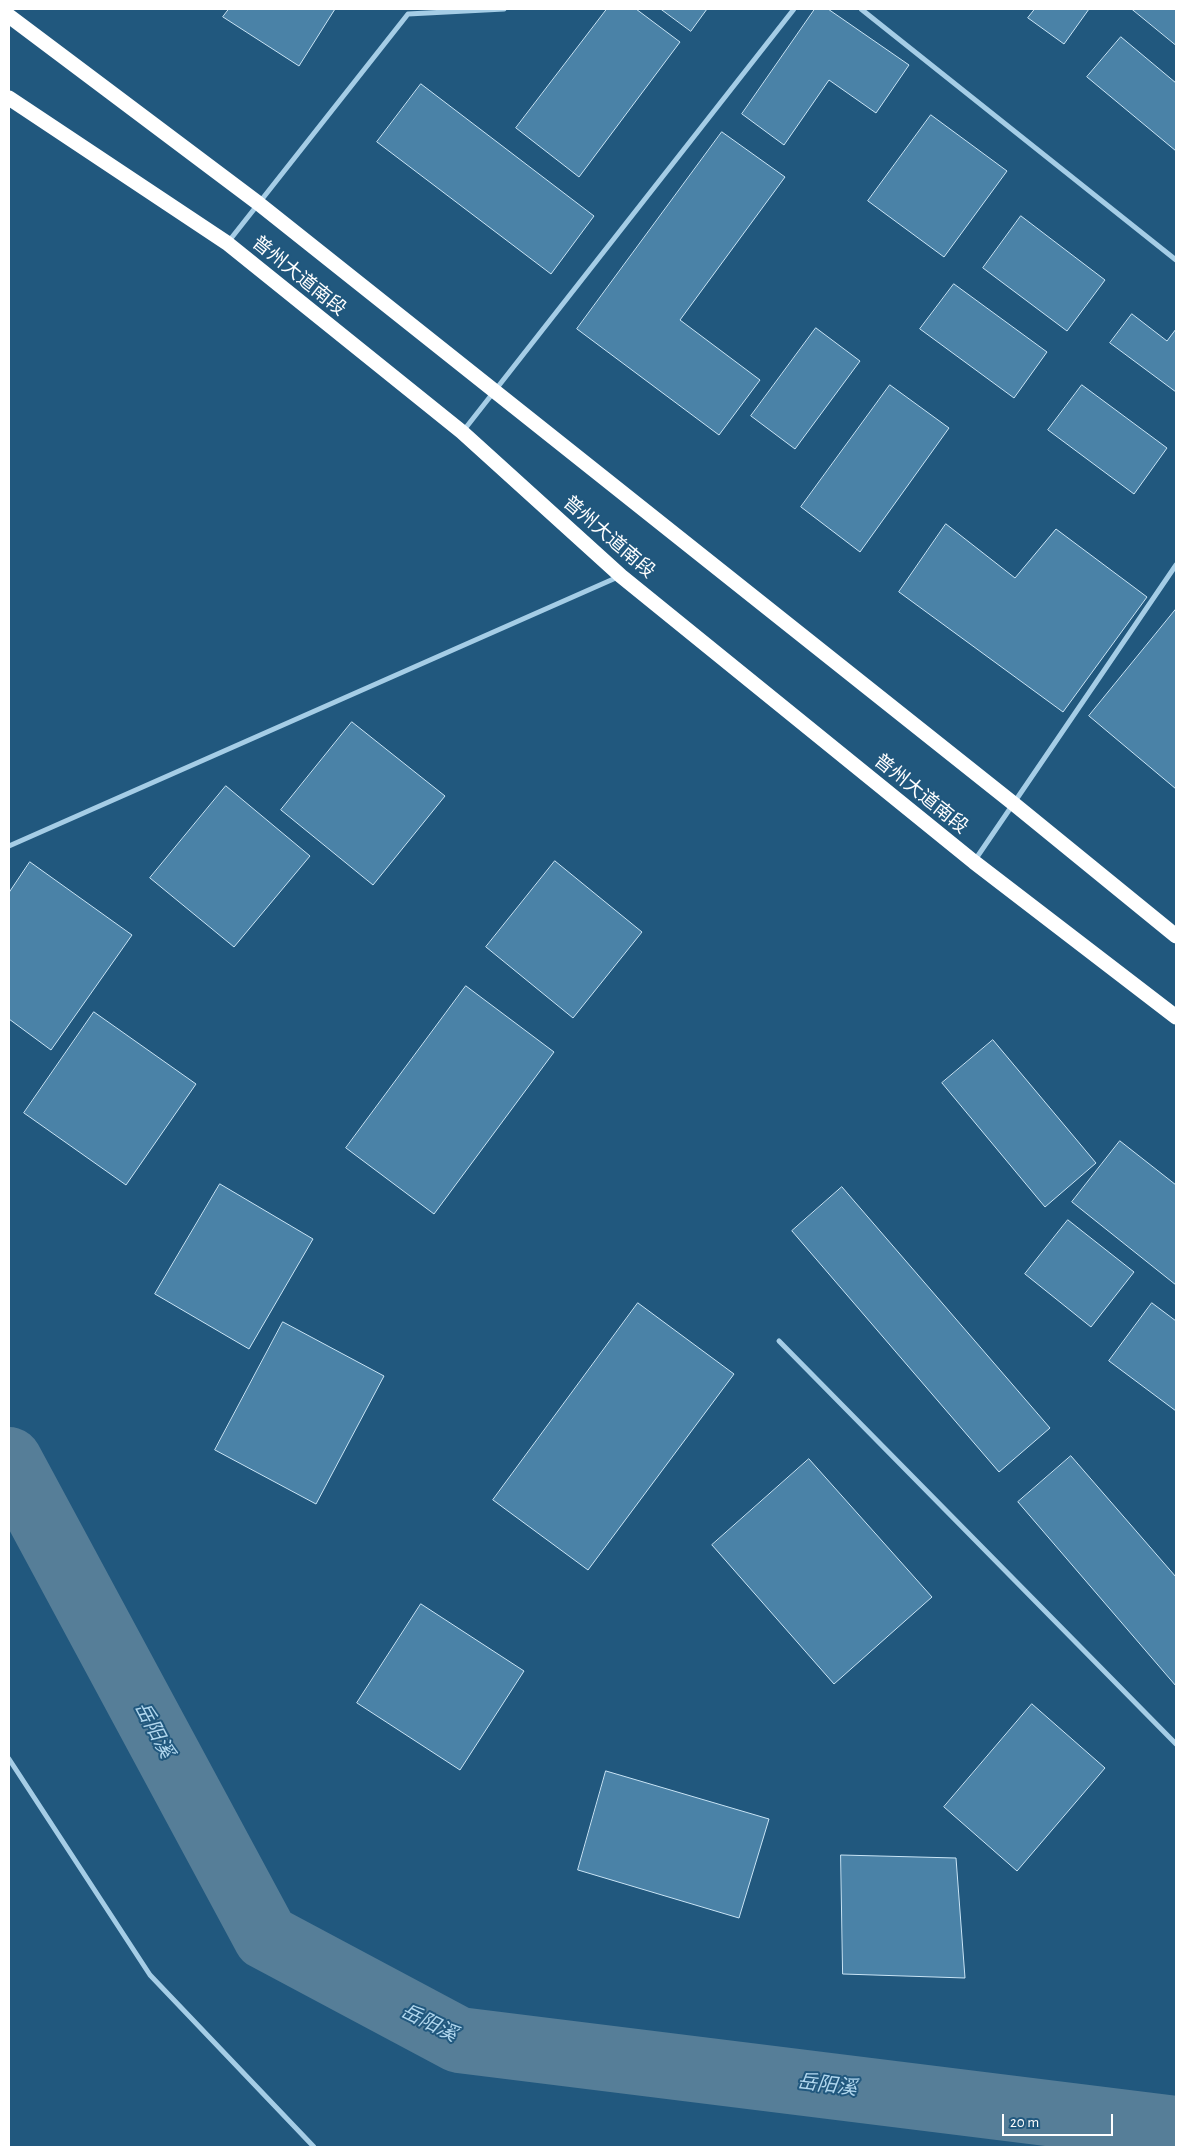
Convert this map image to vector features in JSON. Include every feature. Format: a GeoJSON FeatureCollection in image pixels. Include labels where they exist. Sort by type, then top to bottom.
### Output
{"type":"FeatureCollection","features":[{"type":"Feature","properties":{"kind":"highway","name":"普州大道南段"},"geometry":{"type":"LineString","coordinates":[[9,16],[258,203],[1014,804],[1176,936]]}},
{"type":"Feature","properties":{"kind":"highway","name":"普州大道南段"},"geometry":{"type":"LineString","coordinates":[[9,98],[227,243],[462,432],[621,576],[974,862],[1176,1017]]}},
{"type":"Feature","properties":{"kind":"street"},"geometry":{"type":"LineString","coordinates":[[227,243],[408,14],[504,9]]}},
{"type":"Feature","properties":{"kind":"street"},"geometry":{"type":"LineString","coordinates":[[462,432],[794,9]]}},
{"type":"Feature","properties":{"kind":"street"},"geometry":{"type":"LineString","coordinates":[[861,9],[1176,260]]}},
{"type":"Feature","properties":{"kind":"street"},"geometry":{"type":"LineString","coordinates":[[974,862],[1176,565]]}},
{"type":"Feature","properties":{"kind":"street"},"geometry":{"type":"LineString","coordinates":[[9,846],[621,576]]}},
{"type":"Feature","properties":{"kind":"street"},"geometry":{"type":"LineString","coordinates":[[779,1341],[1176,1744]]}},
{"type":"Feature","properties":{"kind":"street"},"geometry":{"type":"LineString","coordinates":[[9,1759],[150,1975],[314,2147]]}},
{"type":"Feature","properties":{"kind":"building"},"geometry":{"type":"Polygon","coordinates":[[[229,9],[335,9],[299,66],[223,17],[229,9]]]}},
{"type":"Feature","properties":{"kind":"building"},"geometry":{"type":"Polygon","coordinates":[[[607,9],[636,9],[680,42],[579,177],[516,128],[607,9]]]}},
{"type":"Feature","properties":{"kind":"building"},"geometry":{"type":"Polygon","coordinates":[[[661,9],[707,9],[691,31],[661,9]]]}},
{"type":"Feature","properties":{"kind":"building"},"geometry":{"type":"Polygon","coordinates":[[[815,9],[828,9],[909,65],[876,113],[829,80],[784,145],[742,114],[815,9]]]}},
{"type":"Feature","properties":{"kind":"building"},"geometry":{"type":"Polygon","coordinates":[[[1035,9],[1089,9],[1064,44],[1028,18],[1035,9]]]}},
{"type":"Feature","properties":{"kind":"building"},"geometry":{"type":"Polygon","coordinates":[[[1132,9],[1176,9],[1176,45],[1132,9]]]}},
{"type":"Feature","properties":{"kind":"building"},"geometry":{"type":"Polygon","coordinates":[[[1121,37],[1176,83],[1176,151],[1087,77],[1121,37]]]}},
{"type":"Feature","properties":{"kind":"building"},"geometry":{"type":"Polygon","coordinates":[[[421,84],[594,216],[551,274],[377,142],[421,84]]]}},
{"type":"Feature","properties":{"kind":"building"},"geometry":{"type":"Polygon","coordinates":[[[931,115],[1007,171],[944,257],[868,201],[931,115]]]}},
{"type":"Feature","properties":{"kind":"building"},"geometry":{"type":"Polygon","coordinates":[[[722,132],[785,177],[680,320],[760,380],[719,435],[577,329],[722,132]]]}},
{"type":"Feature","properties":{"kind":"building"},"geometry":{"type":"Polygon","coordinates":[[[1021,216],[1105,280],[1067,331],[983,268],[1021,216]]]}},
{"type":"Feature","properties":{"kind":"building"},"geometry":{"type":"Polygon","coordinates":[[[954,284],[1047,352],[1014,398],[920,329],[954,284]]]}},
{"type":"Feature","properties":{"kind":"building"},"geometry":{"type":"Polygon","coordinates":[[[1132,314],[1167,341],[1176,329],[1176,392],[1110,343],[1132,314]]]}},
{"type":"Feature","properties":{"kind":"building"},"geometry":{"type":"Polygon","coordinates":[[[816,328],[860,361],[795,449],[751,416],[816,328]]]}},
{"type":"Feature","properties":{"kind":"building"},"geometry":{"type":"Polygon","coordinates":[[[890,385],[949,428],[860,552],[801,507],[890,385]]]}},
{"type":"Feature","properties":{"kind":"building"},"geometry":{"type":"Polygon","coordinates":[[[1082,385],[1167,448],[1134,494],[1048,430],[1082,385]]]}},
{"type":"Feature","properties":{"kind":"building"},"geometry":{"type":"Polygon","coordinates":[[[946,524],[1015,578],[1056,529],[1147,597],[1063,712],[899,592],[946,524]]]}},
{"type":"Feature","properties":{"kind":"building"},"geometry":{"type":"Polygon","coordinates":[[[1176,609],[1176,789],[1089,716],[1176,609]]]}},
{"type":"Feature","properties":{"kind":"building"},"geometry":{"type":"Polygon","coordinates":[[[352,722],[445,796],[373,885],[281,810],[352,722]]]}},
{"type":"Feature","properties":{"kind":"building"},"geometry":{"type":"Polygon","coordinates":[[[226,786],[310,856],[234,947],[150,878],[226,786]]]}},
{"type":"Feature","properties":{"kind":"building"},"geometry":{"type":"Polygon","coordinates":[[[555,861],[642,932],[573,1018],[486,947],[555,861]]]}},
{"type":"Feature","properties":{"kind":"building"},"geometry":{"type":"Polygon","coordinates":[[[30,862],[132,935],[51,1050],[9,1019],[9,893],[30,862]]]}},
{"type":"Feature","properties":{"kind":"building"},"geometry":{"type":"Polygon","coordinates":[[[466,986],[554,1052],[434,1214],[346,1148],[466,986]]]}},
{"type":"Feature","properties":{"kind":"building"},"geometry":{"type":"Polygon","coordinates":[[[94,1012],[196,1084],[126,1185],[24,1113],[94,1012]]]}},
{"type":"Feature","properties":{"kind":"building"},"geometry":{"type":"Polygon","coordinates":[[[993,1040],[1096,1163],[1045,1207],[942,1083],[993,1040]]]}},
{"type":"Feature","properties":{"kind":"building"},"geometry":{"type":"Polygon","coordinates":[[[1120,1141],[1176,1185],[1176,1285],[1072,1202],[1120,1141]]]}},
{"type":"Feature","properties":{"kind":"building"},"geometry":{"type":"Polygon","coordinates":[[[220,1184],[313,1239],[249,1349],[155,1294],[220,1184]]]}},
{"type":"Feature","properties":{"kind":"building"},"geometry":{"type":"Polygon","coordinates":[[[842,1187],[1050,1428],[999,1472],[792,1231],[842,1187]]]}},
{"type":"Feature","properties":{"kind":"building"},"geometry":{"type":"Polygon","coordinates":[[[1068,1220],[1134,1272],[1091,1327],[1025,1274],[1068,1220]]]}},
{"type":"Feature","properties":{"kind":"building"},"geometry":{"type":"Polygon","coordinates":[[[638,1303],[734,1374],[588,1570],[493,1500],[638,1303]]]}},
{"type":"Feature","properties":{"kind":"building"},"geometry":{"type":"Polygon","coordinates":[[[1152,1303],[1176,1321],[1176,1411],[1109,1361],[1152,1303]]]}},
{"type":"Feature","properties":{"kind":"building"},"geometry":{"type":"Polygon","coordinates":[[[283,1322],[384,1376],[316,1504],[215,1450],[283,1322]]]}},
{"type":"Feature","properties":{"kind":"building"},"geometry":{"type":"Polygon","coordinates":[[[1071,1456],[1176,1577],[1176,1686],[1018,1502],[1071,1456]]]}},
{"type":"Feature","properties":{"kind":"building"},"geometry":{"type":"Polygon","coordinates":[[[809,1459],[932,1597],[834,1684],[712,1545],[809,1459]]]}},
{"type":"Feature","properties":{"kind":"building"},"geometry":{"type":"Polygon","coordinates":[[[421,1604],[524,1671],[460,1770],[357,1703],[421,1604]]]}},
{"type":"Feature","properties":{"kind":"building"},"geometry":{"type":"Polygon","coordinates":[[[1032,1704],[1105,1768],[1017,1871],[944,1807],[1032,1704]]]}},
{"type":"Feature","properties":{"kind":"building"},"geometry":{"type":"Polygon","coordinates":[[[606,1771],[769,1819],[739,1918],[578,1870],[606,1771]]]}},
{"type":"Feature","properties":{"kind":"building"},"geometry":{"type":"Polygon","coordinates":[[[841,1855],[956,1858],[965,1978],[843,1974],[841,1855]]]}},
{"type":"Feature","properties":{"kind":"waterway","name":"岳阳溪"},"geometry":{"type":"LineString","coordinates":[[9,1460],[266,1937],[459,2040],[1176,2129]]}}]}
